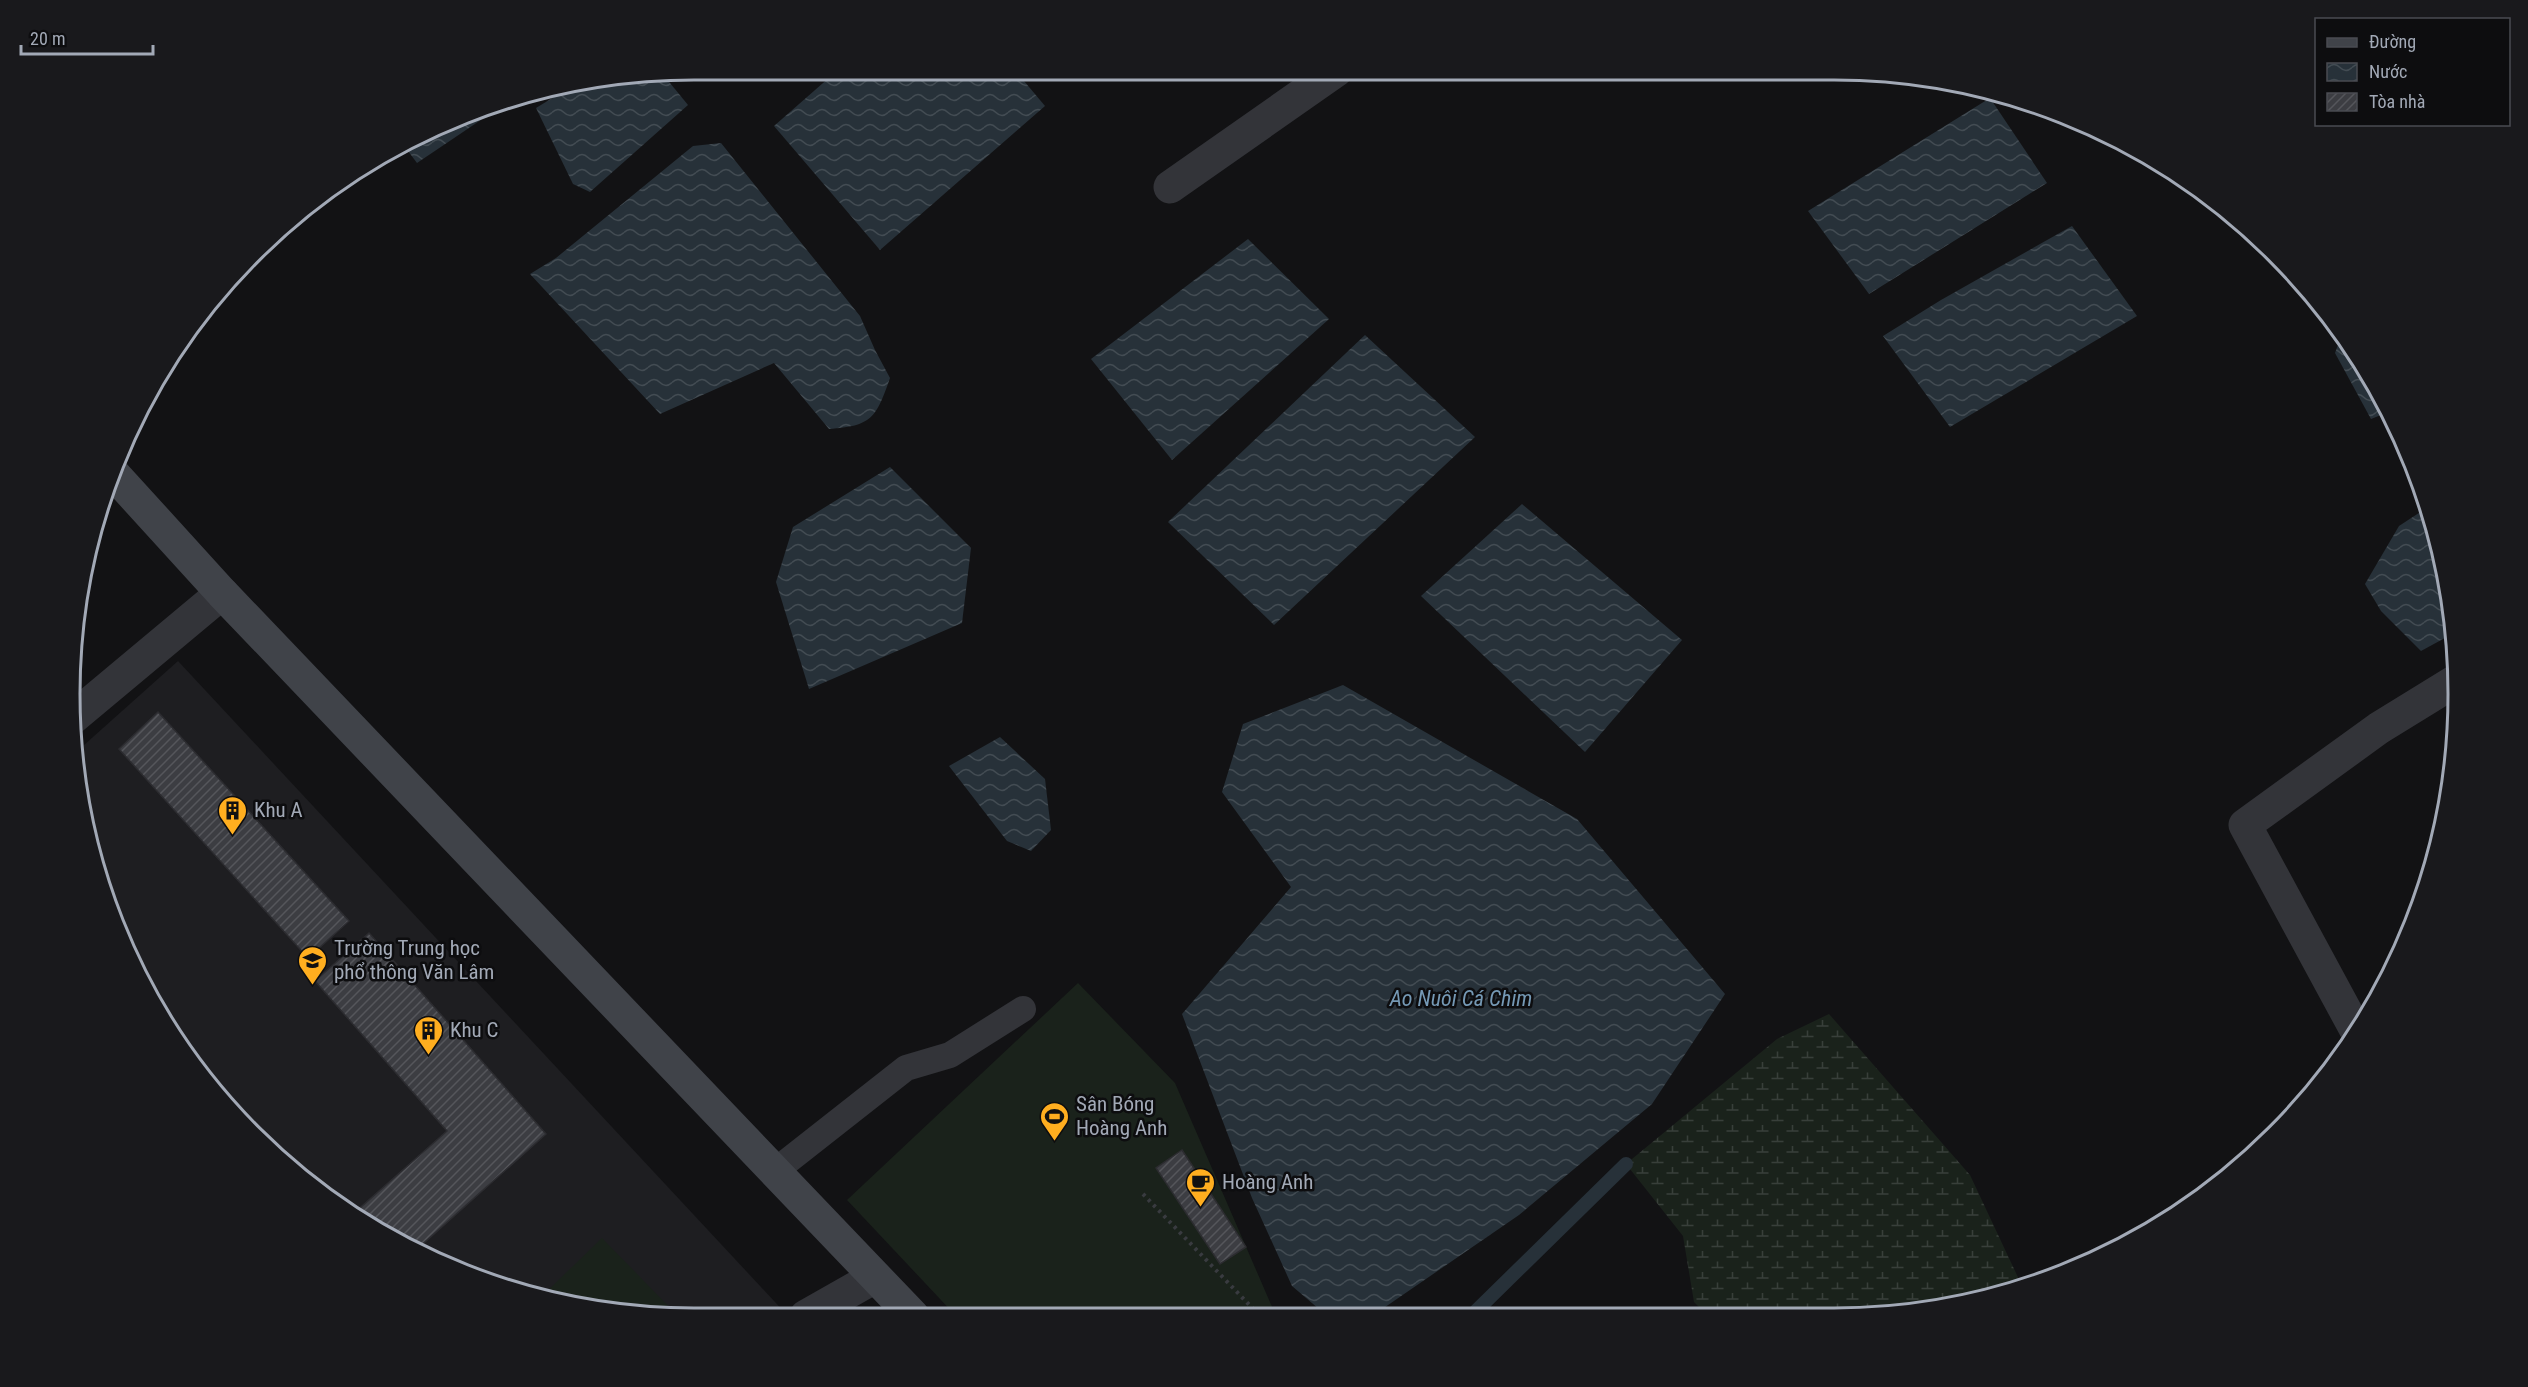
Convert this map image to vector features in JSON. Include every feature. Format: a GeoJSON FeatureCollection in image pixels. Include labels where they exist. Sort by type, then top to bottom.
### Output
{"type":"FeatureCollection","features":[{"type":"Feature","properties":{"kind":"main road"},"geometry":{"type":"LineString","coordinates":[[118,479],[222,592],[875,1277],[900,1308]]}},
{"type":"Feature","properties":{"kind":"street"},"geometry":{"type":"LineString","coordinates":[[1170,187],[1323,80]]}},
{"type":"Feature","properties":{"kind":"street"},"geometry":{"type":"LineString","coordinates":[[80,711],[222,592]]}},
{"type":"Feature","properties":{"kind":"street"},"geometry":{"type":"LineString","coordinates":[[2352,1023],[2245,825],[2379,728],[2448,686]]}},
{"type":"Feature","properties":{"kind":"street"},"geometry":{"type":"LineString","coordinates":[[820,1308],[875,1277]]}},
{"type":"Feature","properties":{"kind":"lane"},"geometry":{"type":"LineString","coordinates":[[775,1171],[906,1068],[950,1055],[1023,1009]]}},
{"type":"Feature","properties":{"kind":"path"},"geometry":{"type":"LineString","coordinates":[[312,955],[326,972]]}},
{"type":"Feature","properties":{"kind":"path"},"geometry":{"type":"LineString","coordinates":[[1143,1194],[1252,1308]]}},
{"type":"Feature","properties":{"kind":"shaded area","name":"Trường Trung học phổ thông Văn Lâm"},"geometry":{"type":"Polygon","coordinates":[[[178,661],[781,1308],[653,1306],[574,1296],[535,1287],[459,1261],[422,1244],[352,1204],[320,1181],[259,1128],[232,1098],[183,1035],[162,1000],[126,928],[112,891],[91,813],[82,747],[178,661]]]}},
{"type":"Feature","properties":{"kind":"green space","name":"Sân Bóng Hoàng Anh"},"geometry":{"type":"Polygon","coordinates":[[[1078,983],[1175,1083],[1273,1308],[948,1308],[847,1200],[1078,983]]]}},
{"type":"Feature","properties":{"kind":"green space"},"geometry":{"type":"Polygon","coordinates":[[[1829,1014],[1970,1175],[2019,1279],[1954,1296],[1875,1306],[1700,1308],[1694,1302],[1683,1236],[1626,1164],[1777,1039],[1829,1014]]]}},
{"type":"Feature","properties":{"kind":"green space"},"geometry":{"type":"Polygon","coordinates":[[[602,1238],[669,1307],[613,1302],[548,1290],[602,1238]]]}},
{"type":"Feature","properties":{"kind":"water"},"geometry":{"type":"Polygon","coordinates":[[[826,80],[1023,80],[1045,106],[880,250],[774,126],[826,80]]]}},
{"type":"Feature","properties":{"kind":"water"},"geometry":{"type":"Polygon","coordinates":[[[668,81],[688,105],[590,192],[573,184],[536,108],[558,95],[574,91],[668,81]]]}},
{"type":"Feature","properties":{"kind":"water"},"geometry":{"type":"Polygon","coordinates":[[[1988,99],[2047,183],[1869,294],[1808,211],[1988,99]]]}},
{"type":"Feature","properties":{"kind":"water"},"geometry":{"type":"Polygon","coordinates":[[[488,115],[417,163],[408,151],[488,115]]]}},
{"type":"Feature","properties":{"kind":"water"},"geometry":{"type":"Polygon","coordinates":[[[721,143],[860,316],[890,378],[876,411],[864,422],[829,429],[774,363],[660,414],[530,274],[556,258],[693,146],[721,143]]]}},
{"type":"Feature","properties":{"kind":"water"},"geometry":{"type":"Polygon","coordinates":[[[2072,226],[2137,316],[1950,427],[1883,336],[1941,300],[2072,226]]]}},
{"type":"Feature","properties":{"kind":"water"},"geometry":{"type":"Polygon","coordinates":[[[1248,239],[1329,319],[1172,460],[1091,359],[1248,239]]]}},
{"type":"Feature","properties":{"kind":"water"},"geometry":{"type":"Polygon","coordinates":[[[1365,335],[1475,437],[1274,625],[1168,522],[1365,335]]]}},
{"type":"Feature","properties":{"kind":"water"},"geometry":{"type":"Polygon","coordinates":[[[2339,343],[2381,415],[2371,419],[2335,353],[2339,343]]]}},
{"type":"Feature","properties":{"kind":"water"},"geometry":{"type":"Polygon","coordinates":[[[890,467],[971,548],[962,623],[809,689],[776,582],[793,527],[890,467]]]}},
{"type":"Feature","properties":{"kind":"water"},"geometry":{"type":"Polygon","coordinates":[[[1522,504],[1682,640],[1585,752],[1421,596],[1522,504]]]}},
{"type":"Feature","properties":{"kind":"water"},"geometry":{"type":"Polygon","coordinates":[[[2421,512],[2437,574],[2445,638],[2421,651],[2381,611],[2365,584],[2399,526],[2421,512]]]}},
{"type":"Feature","properties":{"kind":"water","name":"Ao Nuôi Cá Chim"},"geometry":{"type":"Polygon","coordinates":[[[1343,685],[1577,819],[1725,994],[1652,1104],[1519,1215],[1384,1308],[1318,1308],[1292,1286],[1252,1198],[1182,1014],[1291,887],[1222,792],[1243,724],[1343,685]]]}},
{"type":"Feature","properties":{"kind":"water"},"geometry":{"type":"Polygon","coordinates":[[[1000,737],[1045,779],[1051,830],[1031,851],[1007,841],[949,766],[1000,737]]]}},
{"type":"Feature","properties":{"kind":"building","name":"Khu A"},"geometry":{"type":"Polygon","coordinates":[[[158,712],[349,921],[308,958],[119,749],[158,712]]]}},
{"type":"Feature","properties":{"kind":"building","name":"Khu C"},"geometry":{"type":"Polygon","coordinates":[[[369,933],[546,1134],[422,1244],[359,1209],[447,1131],[315,981],[369,933]]]}},
{"type":"Feature","properties":{"kind":"building","name":"Hoàng Anh"},"geometry":{"type":"Polygon","coordinates":[[[1182,1150],[1246,1247],[1220,1264],[1156,1168],[1182,1150]]]}},
{"type":"Feature","properties":{"kind":"waterway"},"geometry":{"type":"LineString","coordinates":[[1479,1308],[1626,1164]]}},
{"type":"Feature","properties":{"kind":"place","name":"Khu A"},"geometry":{"type":"Point","coordinates":[233,836]}},
{"type":"Feature","properties":{"kind":"place","name":"Trường Trung học phổ thông Văn Lâm"},"geometry":{"type":"Point","coordinates":[313,986]}},
{"type":"Feature","properties":{"kind":"place","name":"Khu C"},"geometry":{"type":"Point","coordinates":[429,1056]}},
{"type":"Feature","properties":{"kind":"place","name":"Sân Bóng Hoàng Anh"},"geometry":{"type":"Point","coordinates":[1055,1142]}},
{"type":"Feature","properties":{"kind":"place","name":"Hoàng Anh"},"geometry":{"type":"Point","coordinates":[1201,1208]}}]}
